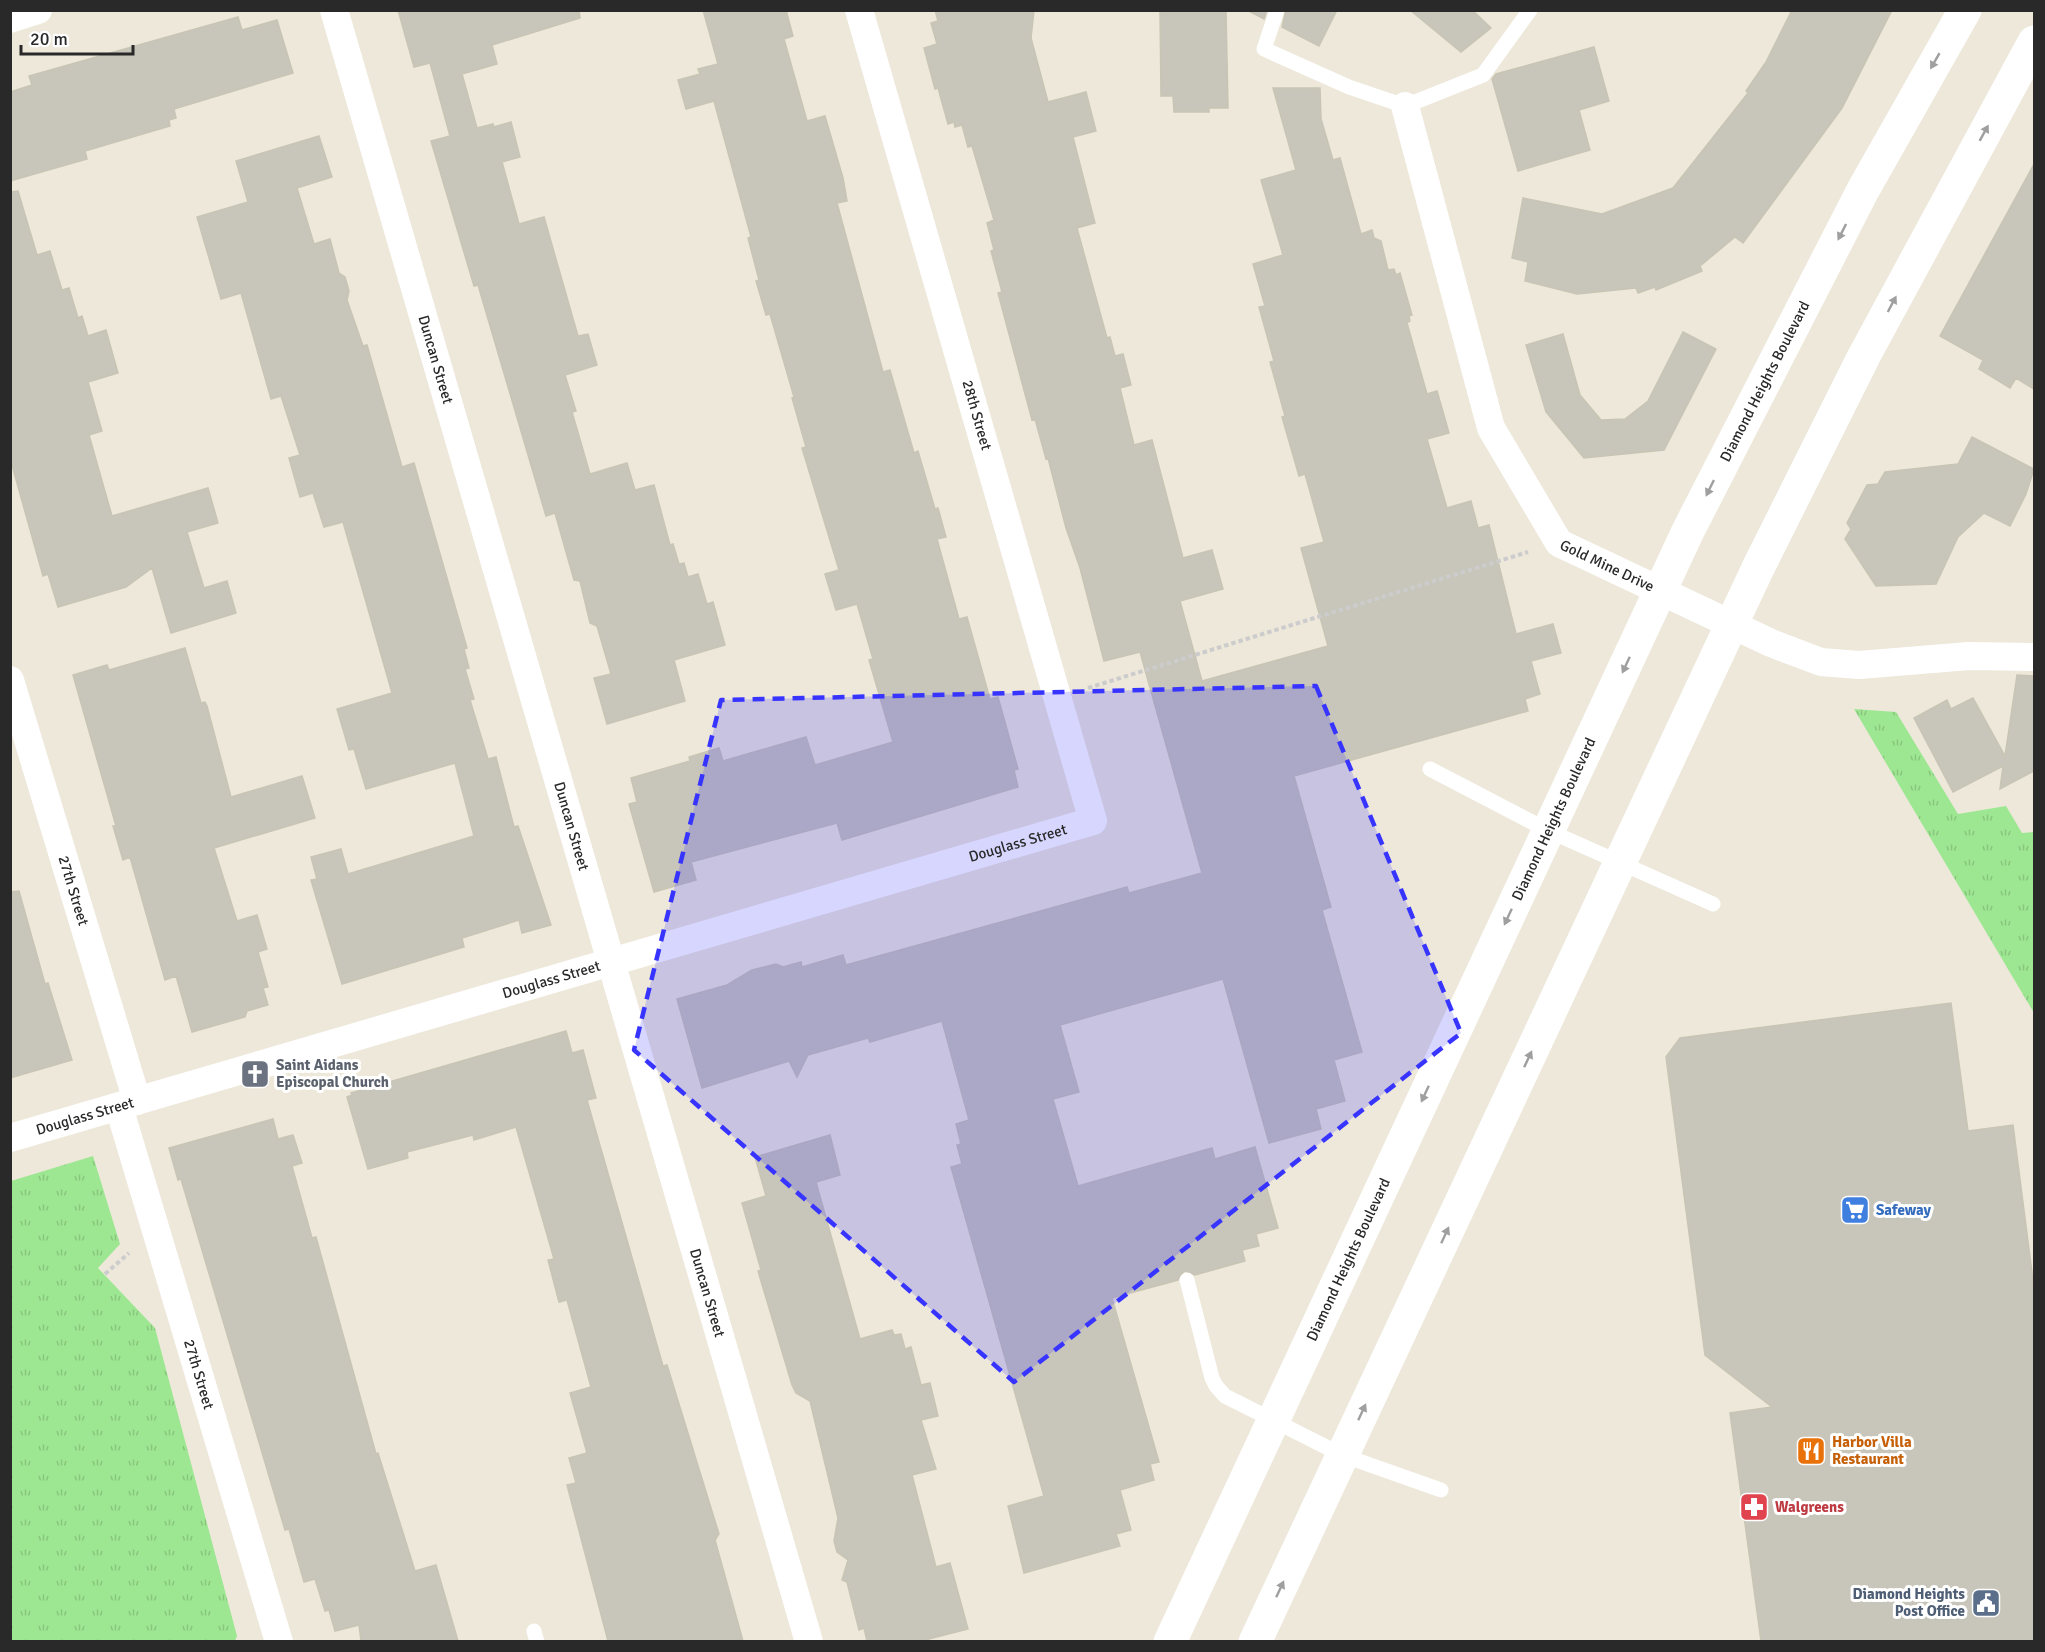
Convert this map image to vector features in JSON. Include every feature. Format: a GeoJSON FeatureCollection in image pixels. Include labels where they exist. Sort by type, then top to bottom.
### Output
{"type":"FeatureCollection","features":[{"type":"Feature","properties":{"kind":"main road","name":"Diamond Heights Boulevard"},"geometry":{"type":"LineString","coordinates":[[1170,1641],[1721,466],[1863,190],[1965,10]]}},
{"type":"Feature","properties":{"kind":"main road"},"geometry":{"type":"LineString","coordinates":[[1255,1641],[1731,625],[1864,356],[2034,42]]}},
{"type":"Feature","properties":{"kind":"street"},"geometry":{"type":"LineString","coordinates":[[10,19],[38,10]]}},
{"type":"Feature","properties":{"kind":"street","name":"Duncan Street"},"geometry":{"type":"LineString","coordinates":[[333,10],[809,1641]]}},
{"type":"Feature","properties":{"kind":"street","name":"28th Street"},"geometry":{"type":"LineString","coordinates":[[859,10],[1093,820]]}},
{"type":"Feature","properties":{"kind":"street","name":"Gold Mine Drive"},"geometry":{"type":"LineString","coordinates":[[1405,106],[1491,428],[1559,543],[1731,625],[1821,662],[1859,665],[1969,657],[2034,657]]}},
{"type":"Feature","properties":{"kind":"street","name":"27th Street"},"geometry":{"type":"LineString","coordinates":[[10,680],[279,1641]]}},
{"type":"Feature","properties":{"kind":"street","name":"Douglass Street"},"geometry":{"type":"LineString","coordinates":[[10,1138],[1093,820]]}},
{"type":"Feature","properties":{"kind":"lane"},"geometry":{"type":"LineString","coordinates":[[1277,10],[1264,49],[1349,87],[1405,106],[1483,75],[1530,10]]}},
{"type":"Feature","properties":{"kind":"lane"},"geometry":{"type":"LineString","coordinates":[[1430,769],[1549,831],[1713,904]]}},
{"type":"Feature","properties":{"kind":"lane"},"geometry":{"type":"LineString","coordinates":[[1187,1280],[1216,1386],[1225,1396],[1272,1422],[1342,1455],[1441,1490]]}},
{"type":"Feature","properties":{"kind":"path"},"geometry":{"type":"LineString","coordinates":[[1058,697],[1559,543]]}},
{"type":"Feature","properties":{"kind":"highlighted area"},"geometry":{"type":"Polygon","coordinates":[[[1316,686],[1461,1033],[1014,1382],[634,1050],[721,700],[1316,686]]]}},
{"type":"Feature","properties":{"kind":"green space"},"geometry":{"type":"Polygon","coordinates":[[[1854,709],[1896,712],[1958,814],[2006,806],[2022,833],[2034,832],[2034,1013],[1854,709]]]}},
{"type":"Feature","properties":{"kind":"green space"},"geometry":{"type":"Polygon","coordinates":[[[93,1156],[120,1244],[98,1268],[155,1328],[237,1636],[235,1641],[11,1641],[11,1181],[93,1156]]]}},
{"type":"Feature","properties":{"kind":"building"},"geometry":{"type":"Polygon","coordinates":[[[398,10],[579,10],[580,18],[492,45],[497,64],[462,74],[477,128],[493,124],[494,127],[511,122],[520,157],[502,162],[519,224],[544,217],[578,336],[588,334],[597,365],[565,375],[576,411],[572,412],[590,474],[627,463],[635,490],[654,485],[670,545],[673,544],[679,564],[684,563],[688,577],[698,574],[707,604],[713,602],[725,645],[674,660],[685,701],[607,724],[594,678],[611,674],[597,626],[590,623],[580,581],[574,580],[555,513],[546,516],[478,285],[474,286],[431,141],[450,136],[430,63],[414,67],[398,10]]]}},
{"type":"Feature","properties":{"kind":"building"},"geometry":{"type":"Polygon","coordinates":[[[703,10],[786,10],[793,36],[784,39],[807,121],[825,116],[843,178],[847,201],[837,203],[883,372],[890,370],[914,453],[918,451],[935,509],[938,508],[946,537],[937,539],[959,619],[967,617],[990,699],[998,697],[1018,769],[1014,770],[1018,787],[842,840],[837,823],[691,862],[696,880],[654,892],[629,804],[637,802],[631,778],[690,761],[689,757],[719,748],[723,761],[806,737],[815,765],[893,742],[869,660],[873,659],[857,604],[836,610],[825,574],[839,570],[802,448],[806,447],[792,398],[794,397],[770,314],[766,315],[756,281],[759,280],[748,238],[751,237],[714,101],[686,109],[678,80],[700,74],[698,69],[718,64],[703,10]]]}},
{"type":"Feature","properties":{"kind":"building"},"geometry":{"type":"Polygon","coordinates":[[[935,10],[1034,10],[1031,38],[1048,102],[1086,92],[1096,131],[1073,137],[1095,223],[1077,228],[1107,338],[1110,337],[1115,356],[1123,354],[1131,385],[1120,388],[1134,445],[1152,440],[1183,558],[1212,550],[1223,589],[1180,601],[1202,681],[1328,646],[1301,548],[1324,542],[1305,474],[1299,476],[1282,417],[1285,416],[1270,362],[1274,361],[1259,307],[1265,306],[1253,264],[1283,255],[1261,180],[1296,170],[1273,88],[1320,88],[1321,119],[1333,160],[1340,158],[1361,234],[1372,230],[1374,238],[1381,241],[1388,270],[1394,269],[1396,275],[1400,273],[1412,315],[1409,316],[1410,321],[1407,323],[1427,394],[1437,391],[1449,433],[1427,439],[1447,508],[1471,501],[1478,528],[1489,525],[1516,634],[1553,624],[1561,653],[1531,661],[1540,694],[1525,699],[1528,711],[1294,776],[1331,907],[1322,910],[1362,1052],[1334,1060],[1345,1101],[1316,1109],[1321,1129],[1269,1143],[1223,979],[1060,1025],[1079,1092],[1053,1099],[1078,1186],[1212,1148],[1215,1159],[1255,1147],[1278,1228],[1256,1234],[1259,1246],[1242,1250],[1245,1261],[1195,1275],[1184,1271],[1178,1280],[1112,1298],[1159,1462],[1150,1464],[1154,1480],[1120,1490],[1131,1530],[1116,1534],[1120,1546],[1024,1573],[1008,1506],[1044,1496],[951,1167],[962,1164],[957,1145],[961,1144],[956,1124],[969,1120],[942,1021],[870,1042],[868,1038],[808,1055],[797,1077],[789,1061],[702,1088],[677,999],[727,985],[752,970],[776,964],[783,967],[801,962],[802,967],[843,955],[846,965],[1127,887],[1129,893],[1202,873],[1140,652],[1104,661],[1080,568],[1066,528],[1048,458],[1046,459],[1035,419],[1032,420],[998,293],[1002,292],[991,251],[994,250],[987,223],[994,220],[972,146],[968,147],[962,125],[955,127],[954,122],[948,124],[938,88],[935,89],[924,48],[937,44],[931,23],[938,21],[935,10]]]}},
{"type":"Feature","properties":{"kind":"building"},"geometry":{"type":"Polygon","coordinates":[[[1160,10],[1226,10],[1228,108],[1209,108],[1209,112],[1174,112],[1173,96],[1161,96],[1160,10]]]}},
{"type":"Feature","properties":{"kind":"building"},"geometry":{"type":"Polygon","coordinates":[[[1247,10],[1267,10],[1264,19],[1247,10]]]}},
{"type":"Feature","properties":{"kind":"building"},"geometry":{"type":"Polygon","coordinates":[[[1286,10],[1337,10],[1319,46],[1282,27],[1286,10]]]}},
{"type":"Feature","properties":{"kind":"building"},"geometry":{"type":"Polygon","coordinates":[[[1410,10],[1472,10],[1491,28],[1461,52],[1410,10]]]}},
{"type":"Feature","properties":{"kind":"building"},"geometry":{"type":"Polygon","coordinates":[[[1792,10],[1892,10],[1842,108],[1743,243],[1735,237],[1700,266],[1702,271],[1656,290],[1655,287],[1638,293],[1636,288],[1577,294],[1525,281],[1528,262],[1512,258],[1523,198],[1602,214],[1673,188],[1748,93],[1746,91],[1766,62],[1792,10]]]}},
{"type":"Feature","properties":{"kind":"building"},"geometry":{"type":"Polygon","coordinates":[[[238,17],[242,30],[277,20],[293,73],[174,109],[176,118],[169,120],[170,126],[85,151],[87,159],[10,181],[10,92],[32,85],[29,76],[238,17]]]}},
{"type":"Feature","properties":{"kind":"building"},"geometry":{"type":"Polygon","coordinates":[[[1594,47],[1609,101],[1579,110],[1590,150],[1518,171],[1492,79],[1496,74],[1594,47]]]}},
{"type":"Feature","properties":{"kind":"building"},"geometry":{"type":"Polygon","coordinates":[[[319,136],[332,177],[297,188],[314,244],[330,239],[339,273],[345,277],[349,291],[347,300],[363,346],[367,345],[402,467],[414,463],[467,648],[464,649],[469,668],[465,669],[474,699],[470,700],[488,759],[496,757],[514,827],[518,826],[551,925],[522,933],[519,920],[462,938],[464,947],[342,984],[311,880],[317,879],[311,857],[341,849],[348,874],[474,836],[455,763],[366,789],[354,749],[349,750],[337,709],[392,693],[343,522],[324,527],[313,493],[300,497],[289,458],[300,455],[281,396],[271,399],[241,293],[221,299],[197,217],[248,202],[236,161],[319,136]]]}},
{"type":"Feature","properties":{"kind":"building"},"geometry":{"type":"Polygon","coordinates":[[[2034,164],[2034,389],[2016,378],[2010,388],[1979,369],[1983,360],[1940,336],[2034,164]]]}},
{"type":"Feature","properties":{"kind":"building"},"geometry":{"type":"Polygon","coordinates":[[[18,191],[37,255],[50,251],[62,290],[69,288],[78,318],[82,316],[88,336],[106,330],[118,373],[88,382],[102,431],[89,435],[112,516],[208,488],[218,523],[187,532],[204,588],[227,581],[236,613],[171,633],[152,568],[126,587],[58,607],[48,574],[43,576],[10,458],[10,192],[18,191]]]}},
{"type":"Feature","properties":{"kind":"building"},"geometry":{"type":"Polygon","coordinates":[[[1683,332],[1716,349],[1664,450],[1584,458],[1546,412],[1526,345],[1563,334],[1580,395],[1601,420],[1625,419],[1648,401],[1683,332]]]}},
{"type":"Feature","properties":{"kind":"building"},"geometry":{"type":"Polygon","coordinates":[[[1972,437],[2034,469],[2026,494],[2010,526],[1984,513],[1958,537],[1936,584],[1876,586],[1845,539],[1851,529],[1847,523],[1867,485],[1878,484],[1885,472],[1958,464],[1972,437]]]}},
{"type":"Feature","properties":{"kind":"building"},"geometry":{"type":"Polygon","coordinates":[[[185,648],[201,703],[205,702],[207,706],[231,797],[302,776],[315,818],[214,848],[237,921],[257,915],[267,949],[258,952],[268,987],[263,988],[268,1005],[247,1011],[245,1017],[192,1032],[176,976],[165,980],[130,857],[123,860],[113,826],[116,826],[73,675],[107,665],[109,670],[185,648]]]}},
{"type":"Feature","properties":{"kind":"building"},"geometry":{"type":"Polygon","coordinates":[[[2017,675],[2034,676],[2034,771],[2000,789],[2003,766],[1953,792],[1914,718],[1947,700],[1951,709],[1973,698],[2005,756],[2017,675]]]}},
{"type":"Feature","properties":{"kind":"building"},"geometry":{"type":"Polygon","coordinates":[[[19,891],[45,984],[48,983],[72,1060],[10,1078],[10,892],[19,891]]]}},
{"type":"Feature","properties":{"kind":"building"},"geometry":{"type":"Polygon","coordinates":[[[1951,1003],[1968,1131],[2013,1125],[2034,1288],[2034,1641],[1761,1641],[1730,1413],[1772,1407],[1705,1355],[1666,1057],[1680,1038],[1951,1003]]]}},
{"type":"Feature","properties":{"kind":"building"},"geometry":{"type":"Polygon","coordinates":[[[566,1031],[572,1053],[583,1050],[596,1098],[587,1100],[663,1366],[667,1365],[719,1534],[715,1540],[743,1641],[608,1641],[567,1485],[576,1483],[569,1458],[587,1453],[570,1393],[591,1387],[567,1300],[559,1302],[548,1260],[554,1259],[516,1127],[474,1140],[473,1135],[407,1152],[408,1158],[368,1169],[347,1097],[352,1095],[351,1093],[566,1031]]]}},
{"type":"Feature","properties":{"kind":"building"},"geometry":{"type":"Polygon","coordinates":[[[273,1119],[278,1139],[293,1135],[302,1163],[292,1166],[312,1238],[316,1237],[376,1454],[378,1453],[415,1571],[436,1565],[458,1641],[361,1641],[359,1625],[335,1631],[329,1610],[325,1611],[315,1579],[304,1582],[289,1529],[285,1530],[181,1179],[178,1180],[169,1148],[273,1119]]]}},
{"type":"Feature","properties":{"kind":"building"},"geometry":{"type":"Polygon","coordinates":[[[830,1135],[840,1175],[816,1182],[860,1339],[892,1330],[894,1335],[901,1334],[905,1349],[911,1347],[921,1385],[930,1383],[938,1416],[921,1420],[936,1469],[912,1475],[936,1567],[950,1563],[968,1629],[921,1641],[867,1641],[864,1628],[859,1630],[847,1582],[842,1580],[848,1560],[837,1552],[834,1541],[838,1518],[810,1401],[796,1393],[792,1385],[758,1271],[761,1270],[742,1203],[766,1196],[755,1157],[830,1135]]]}},
{"type":"Feature","properties":{"kind":"place","name":"Saint Aidans Episcopal Church"},"geometry":{"type":"Point","coordinates":[255,1074]}},
{"type":"Feature","properties":{"kind":"place","name":"Safeway"},"geometry":{"type":"Point","coordinates":[1855,1210]}},
{"type":"Feature","properties":{"kind":"place","name":"Harbor Villa Restaurant"},"geometry":{"type":"Point","coordinates":[1811,1451]}},
{"type":"Feature","properties":{"kind":"place","name":"Walgreens"},"geometry":{"type":"Point","coordinates":[1754,1507]}},
{"type":"Feature","properties":{"kind":"place","name":"Diamond Heights Post Office"},"geometry":{"type":"Point","coordinates":[1986,1603]}}]}
